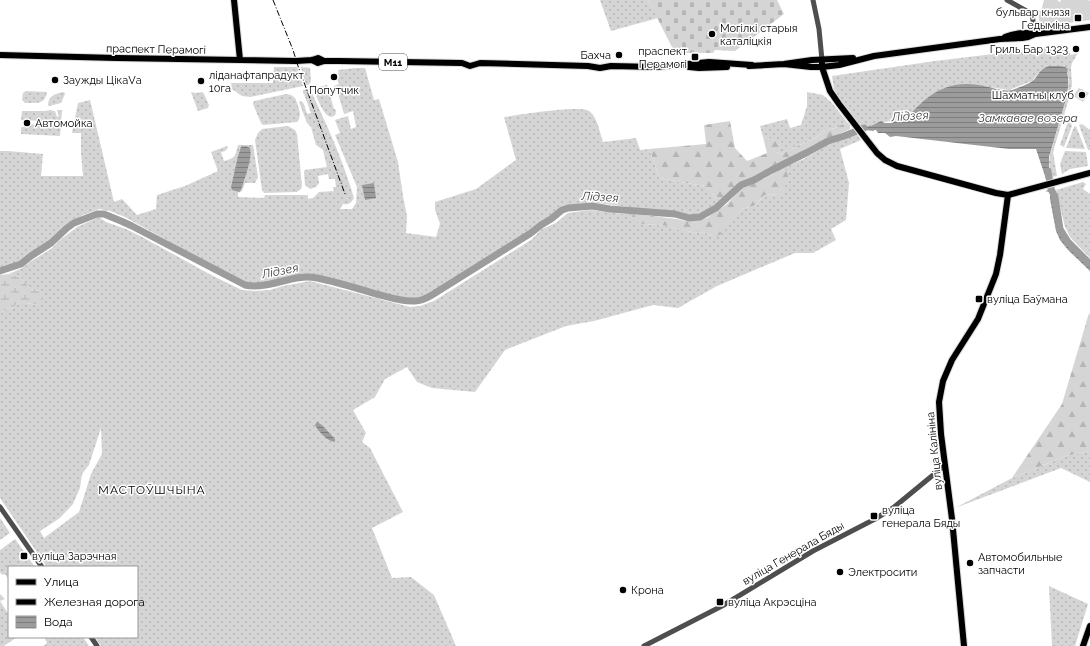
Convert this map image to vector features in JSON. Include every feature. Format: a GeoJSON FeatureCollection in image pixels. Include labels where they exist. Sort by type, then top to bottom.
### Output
{"type":"FeatureCollection","features":[{"type":"Feature","properties":{"kind":"main road"},"geometry":{"type":"LineString","coordinates":[[234,0],[240,60]]}},
{"type":"Feature","properties":{"kind":"main road","name":"праспект Перамогі"},"geometry":{"type":"LineString","coordinates":[[0,55],[312,60],[318,63],[324,61],[462,63],[470,66],[480,63],[588,66],[600,68],[611,66],[675,66],[709,62],[752,65],[784,64],[874,56],[1000,39],[1009,40],[1028,37],[1035,34],[1090,27]]}},
{"type":"Feature","properties":{"kind":"main road","name":"праспект Перамогі"},"geometry":{"type":"LineString","coordinates":[[784,64],[822,67],[839,65],[874,56]]}},
{"type":"Feature","properties":{"kind":"main road"},"geometry":{"type":"LineString","coordinates":[[822,60],[822,67],[830,91],[877,153],[885,160],[897,166],[1008,195],[1090,173]]}},
{"type":"Feature","properties":{"kind":"main road","name":"вуліца Калініна"},"geometry":{"type":"LineString","coordinates":[[964,646],[952,519],[944,466],[939,402],[943,381],[952,360],[980,315],[996,274],[1008,195]]}},
{"type":"Feature","properties":{"kind":"main road"},"geometry":{"type":"LineString","coordinates":[[1083,646],[1090,626]]}},
{"type":"Feature","properties":{"kind":"street"},"geometry":{"type":"LineString","coordinates":[[813,0],[819,28],[822,60]]}},
{"type":"Feature","properties":{"kind":"street"},"geometry":{"type":"LineString","coordinates":[[1007,0],[1032,14],[1035,34]]}},
{"type":"Feature","properties":{"kind":"street","name":"вуліца Генерала Бяды"},"geometry":{"type":"LineString","coordinates":[[644,646],[722,606],[813,551],[875,519],[893,508],[944,466]]}},
{"type":"Feature","properties":{"kind":"street"},"geometry":{"type":"LineString","coordinates":[[0,507],[41,566]]}},
{"type":"Feature","properties":{"kind":"green space"},"geometry":{"type":"Polygon","coordinates":[[[600,0],[648,0],[658,18],[611,31],[600,0]]]}},
{"type":"Feature","properties":{"kind":"green space","name":"Могілкі старыя каталіцкія"},"geometry":{"type":"Polygon","coordinates":[[[648,0],[777,0],[784,14],[735,51],[715,50],[713,53],[675,53],[648,0]]]}},
{"type":"Feature","properties":{"kind":"green space"},"geometry":{"type":"Polygon","coordinates":[[[1044,0],[1057,0],[1060,2],[1061,0],[1088,0],[1090,1],[1090,20],[1046,26],[1041,25],[1038,10],[1041,11],[1044,0]]]}},
{"type":"Feature","properties":{"kind":"green space"},"geometry":{"type":"Polygon","coordinates":[[[1068,45],[1070,55],[1078,53],[1072,63],[1072,84],[1070,95],[1053,152],[1057,176],[1051,177],[1049,159],[1068,88],[1067,72],[1060,66],[1049,66],[1041,70],[1032,81],[1009,90],[961,84],[947,87],[933,94],[917,107],[903,122],[888,121],[867,127],[859,125],[834,89],[832,76],[935,61],[1068,45]]]}},
{"type":"Feature","properties":{"kind":"green space"},"geometry":{"type":"Polygon","coordinates":[[[274,67],[297,67],[303,86],[250,97],[242,96],[232,89],[231,83],[273,83],[274,67]]]}},
{"type":"Feature","properties":{"kind":"green space"},"geometry":{"type":"Polygon","coordinates":[[[301,67],[310,68],[311,82],[308,85],[306,85],[301,67]]]}},
{"type":"Feature","properties":{"kind":"green space"},"geometry":{"type":"Polygon","coordinates":[[[365,68],[374,100],[379,99],[398,162],[407,216],[406,233],[436,237],[440,224],[435,210],[435,202],[476,189],[516,160],[504,117],[549,111],[583,109],[589,111],[592,113],[596,121],[603,142],[636,138],[640,150],[649,149],[660,178],[706,186],[716,198],[723,199],[704,213],[695,216],[591,202],[562,206],[551,216],[537,224],[526,233],[429,294],[419,298],[410,299],[309,274],[278,279],[268,283],[244,283],[125,217],[110,211],[99,209],[83,215],[39,250],[19,263],[0,269],[0,151],[43,154],[41,176],[83,176],[81,133],[72,133],[78,103],[90,100],[114,202],[122,199],[137,215],[156,209],[157,195],[185,186],[218,171],[211,152],[227,146],[228,148],[225,151],[221,152],[224,161],[231,159],[234,156],[238,145],[253,145],[258,177],[255,183],[245,183],[242,191],[238,193],[238,197],[264,198],[265,195],[308,195],[308,199],[313,198],[319,192],[334,191],[333,187],[336,187],[335,179],[329,179],[328,174],[318,176],[319,183],[316,187],[310,189],[305,185],[305,170],[327,167],[323,150],[316,145],[311,127],[307,123],[299,102],[301,101],[304,104],[307,114],[311,113],[303,93],[303,90],[310,89],[340,156],[354,198],[350,203],[343,204],[340,209],[352,209],[356,203],[357,187],[335,135],[340,133],[335,120],[348,116],[351,129],[356,127],[353,111],[344,114],[337,90],[334,91],[334,86],[339,84],[337,78],[339,77],[338,70],[365,68]]]}},
{"type":"Feature","properties":{"kind":"green space"},"geometry":{"type":"Polygon","coordinates":[[[327,85],[334,109],[336,110],[335,115],[331,117],[322,109],[314,90],[315,88],[327,85]]]}},
{"type":"Feature","properties":{"kind":"green space"},"geometry":{"type":"Polygon","coordinates":[[[1079,88],[1089,93],[1083,102],[1075,97],[1075,93],[1079,88]]]}},
{"type":"Feature","properties":{"kind":"green space"},"geometry":{"type":"Polygon","coordinates":[[[26,91],[47,92],[42,101],[36,103],[25,103],[22,100],[23,93],[26,91]]]}},
{"type":"Feature","properties":{"kind":"green space"},"geometry":{"type":"Polygon","coordinates":[[[64,92],[65,94],[61,103],[48,105],[51,97],[58,93],[64,92]]]}},
{"type":"Feature","properties":{"kind":"green space"},"geometry":{"type":"Polygon","coordinates":[[[191,92],[202,92],[209,105],[208,108],[198,111],[191,92]]]}},
{"type":"Feature","properties":{"kind":"green space"},"geometry":{"type":"Polygon","coordinates":[[[807,92],[823,95],[832,103],[847,122],[835,128],[825,130],[815,138],[781,154],[776,152],[771,139],[763,137],[760,126],[787,119],[790,128],[801,125],[807,106],[807,92]]]}},
{"type":"Feature","properties":{"kind":"green space"},"geometry":{"type":"Polygon","coordinates":[[[286,94],[295,98],[300,114],[299,120],[297,122],[263,125],[253,104],[254,101],[286,94]]]}},
{"type":"Feature","properties":{"kind":"green space"},"geometry":{"type":"Polygon","coordinates":[[[57,110],[62,110],[61,122],[21,120],[22,111],[55,111],[57,117],[59,116],[57,110]]]}},
{"type":"Feature","properties":{"kind":"green space"},"geometry":{"type":"Polygon","coordinates":[[[730,121],[735,148],[747,161],[767,153],[763,137],[780,139],[781,145],[776,152],[781,154],[815,138],[825,130],[835,128],[847,122],[850,125],[850,129],[738,184],[723,199],[716,198],[706,186],[660,178],[649,149],[706,144],[704,125],[730,121]]]}},
{"type":"Feature","properties":{"kind":"green space"},"geometry":{"type":"Polygon","coordinates":[[[1070,122],[1072,126],[1064,147],[1060,145],[1067,124],[1070,122]]]}},
{"type":"Feature","properties":{"kind":"green space"},"geometry":{"type":"Polygon","coordinates":[[[29,124],[41,125],[41,128],[48,128],[48,125],[61,126],[60,136],[21,134],[21,128],[28,127],[29,124]]]}},
{"type":"Feature","properties":{"kind":"green space"},"geometry":{"type":"Polygon","coordinates":[[[1082,124],[1090,130],[1090,150],[1088,150],[1079,125],[1082,124]]]}},
{"type":"Feature","properties":{"kind":"green space"},"geometry":{"type":"Polygon","coordinates":[[[288,126],[295,130],[297,134],[302,186],[301,189],[297,192],[264,193],[262,190],[255,140],[258,133],[262,129],[288,126]]]}},
{"type":"Feature","properties":{"kind":"green space"},"geometry":{"type":"Polygon","coordinates":[[[1076,126],[1085,149],[1066,148],[1074,127],[1076,126]]]}},
{"type":"Feature","properties":{"kind":"green space"},"geometry":{"type":"Polygon","coordinates":[[[856,133],[861,140],[840,149],[849,183],[846,220],[831,229],[836,240],[813,253],[795,253],[717,286],[678,308],[653,305],[594,321],[566,326],[505,350],[475,392],[432,388],[417,382],[407,367],[385,379],[375,397],[353,410],[366,433],[362,442],[370,448],[403,512],[372,528],[392,578],[411,577],[434,595],[456,646],[101,646],[96,638],[138,638],[138,566],[46,566],[0,498],[0,315],[3,311],[12,308],[20,302],[38,305],[42,292],[31,289],[20,277],[9,274],[22,268],[51,249],[77,227],[99,217],[106,222],[126,229],[142,237],[213,276],[242,290],[270,290],[310,281],[410,307],[420,306],[434,301],[531,240],[542,229],[556,223],[568,213],[590,210],[634,214],[632,217],[644,224],[670,226],[677,230],[685,230],[694,233],[703,232],[713,236],[742,209],[756,205],[764,195],[783,194],[787,171],[781,169],[804,159],[827,145],[856,133]],[[101,428],[89,465],[82,474],[80,488],[73,504],[60,518],[40,531],[44,538],[79,512],[91,474],[102,454],[101,428]]]}},
{"type":"Feature","properties":{"kind":"green space"},"geometry":{"type":"Polygon","coordinates":[[[1065,151],[1086,152],[1088,166],[1070,169],[1062,174],[1060,164],[1065,151]]]}},
{"type":"Feature","properties":{"kind":"green space"},"geometry":{"type":"Polygon","coordinates":[[[781,169],[787,171],[788,178],[783,194],[764,195],[756,205],[742,209],[731,220],[720,235],[713,236],[703,232],[694,233],[685,230],[677,230],[670,226],[644,224],[633,221],[632,216],[634,214],[685,221],[695,221],[707,218],[727,204],[742,188],[764,179],[781,169]]]}},
{"type":"Feature","properties":{"kind":"green space"},"geometry":{"type":"Polygon","coordinates":[[[1083,182],[1086,184],[1083,189],[1090,194],[1090,258],[1070,237],[1065,227],[1056,190],[1083,182]]]}},
{"type":"Feature","properties":{"kind":"green space"},"geometry":{"type":"Polygon","coordinates":[[[9,274],[20,277],[31,289],[42,292],[42,304],[38,305],[20,302],[12,308],[3,311],[0,315],[0,275],[9,274]]]}},
{"type":"Feature","properties":{"kind":"green space"},"geometry":{"type":"Polygon","coordinates":[[[1089,313],[1090,451],[1066,456],[1012,478],[1062,404],[1089,313]]]}},
{"type":"Feature","properties":{"kind":"green space"},"geometry":{"type":"Polygon","coordinates":[[[1090,451],[1090,482],[1061,468],[955,508],[1012,478],[1066,456],[1090,451]]]}},
{"type":"Feature","properties":{"kind":"green space"},"geometry":{"type":"Polygon","coordinates":[[[0,518],[10,533],[0,540],[0,518]]]}},
{"type":"Feature","properties":{"kind":"green space"},"geometry":{"type":"Polygon","coordinates":[[[15,539],[34,566],[8,566],[8,578],[5,574],[2,575],[0,572],[0,550],[15,539]]]}},
{"type":"Feature","properties":{"kind":"green space"},"geometry":{"type":"Polygon","coordinates":[[[1049,586],[1088,604],[1075,646],[1052,646],[1049,586]]]}},
{"type":"Feature","properties":{"kind":"green space"},"geometry":{"type":"Polygon","coordinates":[[[0,594],[5,599],[0,601],[0,594]]]}},
{"type":"Feature","properties":{"kind":"green space"},"geometry":{"type":"Polygon","coordinates":[[[0,601],[8,613],[8,638],[16,638],[4,646],[0,646],[0,601]]]}},
{"type":"Feature","properties":{"kind":"green space"},"geometry":{"type":"Polygon","coordinates":[[[84,638],[89,646],[43,646],[47,643],[45,639],[84,638]]]}},
{"type":"Feature","properties":{"kind":"water","name":"Замкавае возера"},"geometry":{"type":"Polygon","coordinates":[[[1049,66],[1060,66],[1068,69],[1068,87],[1066,99],[1049,157],[1049,179],[1046,179],[1036,149],[1009,149],[896,136],[890,137],[885,133],[878,133],[876,130],[865,130],[863,127],[871,126],[881,121],[884,123],[891,123],[892,121],[903,122],[931,95],[953,85],[970,84],[996,89],[1012,90],[1031,82],[1036,78],[1042,69],[1049,66]]]}},
{"type":"Feature","properties":{"kind":"water"},"geometry":{"type":"Polygon","coordinates":[[[246,146],[250,148],[251,152],[246,175],[239,192],[232,190],[231,187],[241,147],[246,146]]]}},
{"type":"Feature","properties":{"kind":"water"},"geometry":{"type":"Polygon","coordinates":[[[374,183],[376,198],[365,200],[362,185],[374,183]]]}},
{"type":"Feature","properties":{"kind":"water"},"geometry":{"type":"Polygon","coordinates":[[[1055,188],[1053,191],[1061,232],[1068,243],[1090,264],[1090,271],[1068,250],[1060,240],[1056,231],[1050,194],[1049,192],[1045,191],[1055,188]]]}},
{"type":"Feature","properties":{"kind":"water"},"geometry":{"type":"Polygon","coordinates":[[[317,422],[322,425],[335,439],[335,442],[329,440],[321,433],[315,425],[317,422]]]}},
{"type":"Feature","properties":{"kind":"waterway","name":"Лідзея"},"geometry":{"type":"LineString","coordinates":[[0,271],[21,264],[51,243],[74,223],[97,214],[104,214],[132,226],[245,285],[254,286],[272,284],[290,279],[308,277],[332,281],[395,299],[417,301],[432,295],[531,233],[562,210],[592,206],[610,209],[675,214],[689,218],[700,217],[716,208],[741,185],[754,180],[828,141],[864,128]]}},
{"type":"Feature","properties":{"kind":"waterway","name":"Лідзея"},"geometry":{"type":"LineString","coordinates":[[1048,171],[1051,189],[1055,197],[1060,229],[1068,242],[1090,264]]}},
{"type":"Feature","properties":{"kind":"railway"},"geometry":{"type":"LineString","coordinates":[[273,0],[293,50],[345,194]]}},
{"type":"Feature","properties":{"kind":"place","name":"бульвар князя Гедыміна"},"geometry":{"type":"Point","coordinates":[1078,18]}},
{"type":"Feature","properties":{"kind":"place","name":"Могілкі старыя каталіцкія"},"geometry":{"type":"Point","coordinates":[712,34]}},
{"type":"Feature","properties":{"kind":"place","name":"Гриль Бар 1323"},"geometry":{"type":"Point","coordinates":[1076,49]}},
{"type":"Feature","properties":{"kind":"place","name":"Бахча"},"geometry":{"type":"Point","coordinates":[619,55]}},
{"type":"Feature","properties":{"kind":"place","name":"праспект Перамогі"},"geometry":{"type":"Point","coordinates":[695,57]}},
{"type":"Feature","properties":{"kind":"place","name":"Попутчик"},"geometry":{"type":"Point","coordinates":[334,77]}},
{"type":"Feature","properties":{"kind":"place","name":"Заужды ЦікаVа"},"geometry":{"type":"Point","coordinates":[55,80]}},
{"type":"Feature","properties":{"kind":"place","name":"ліданафтапрадукт 10га"},"geometry":{"type":"Point","coordinates":[201,81]}},
{"type":"Feature","properties":{"kind":"place","name":"Шахматны клуб"},"geometry":{"type":"Point","coordinates":[1082,95]}},
{"type":"Feature","properties":{"kind":"place","name":"Автомойка"},"geometry":{"type":"Point","coordinates":[27,123]}},
{"type":"Feature","properties":{"kind":"place","name":"вуліца Баўмана"},"geometry":{"type":"Point","coordinates":[979,299]}},
{"type":"Feature","properties":{"kind":"place","name":"вуліца генерала Бяды"},"geometry":{"type":"Point","coordinates":[874,516]}},
{"type":"Feature","properties":{"kind":"place","name":"вуліца Зарэчная"},"geometry":{"type":"Point","coordinates":[24,556]}},
{"type":"Feature","properties":{"kind":"place","name":"Автомобильные запчасти"},"geometry":{"type":"Point","coordinates":[970,563]}},
{"type":"Feature","properties":{"kind":"place","name":"Электросити"},"geometry":{"type":"Point","coordinates":[840,572]}},
{"type":"Feature","properties":{"kind":"place","name":"Крона"},"geometry":{"type":"Point","coordinates":[623,590]}},
{"type":"Feature","properties":{"kind":"place","name":"вуліца Акрэсціна"},"geometry":{"type":"Point","coordinates":[720,602]}},
{"type":"Feature","properties":{"kind":"district","name":"МАСТОЎШЧЫНА"},"geometry":{"type":"Point","coordinates":[152,490]}}]}
